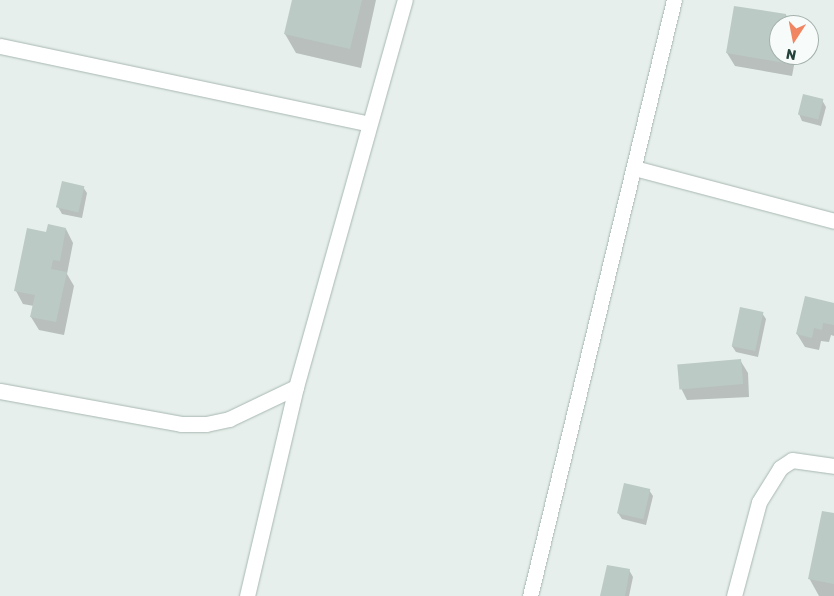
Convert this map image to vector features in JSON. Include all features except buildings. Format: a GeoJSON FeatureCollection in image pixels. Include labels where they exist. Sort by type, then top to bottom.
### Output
{"type":"FeatureCollection","features":[{"type":"Feature","properties":{"kind":"street"},"geometry":{"type":"LineString","coordinates":[[247,596],[296,387],[405,0]]}},
{"type":"Feature","properties":{"kind":"street"},"geometry":{"type":"LineString","coordinates":[[530,596],[674,0]]}},
{"type":"Feature","properties":{"kind":"street"},"geometry":{"type":"LineString","coordinates":[[0,46],[369,124]]}},
{"type":"Feature","properties":{"kind":"street"},"geometry":{"type":"LineString","coordinates":[[634,168],[834,221]]}},
{"type":"Feature","properties":{"kind":"street"},"geometry":{"type":"LineString","coordinates":[[0,391],[181,424],[206,424],[229,419],[296,387]]}},
{"type":"Feature","properties":{"kind":"street"},"geometry":{"type":"LineString","coordinates":[[734,596],[759,502],[780,468],[792,460],[834,466]]}}]}
